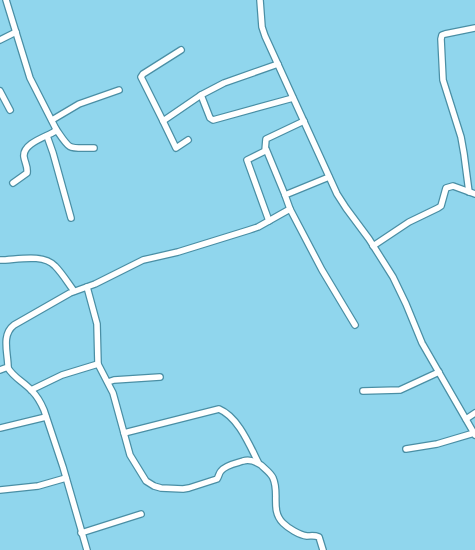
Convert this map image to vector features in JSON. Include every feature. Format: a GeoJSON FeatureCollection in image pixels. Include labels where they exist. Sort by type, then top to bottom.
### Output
{"type":"FeatureCollection","features":[{"type":"Feature","properties":{"kind":"street"},"geometry":{"type":"LineString","coordinates":[[6,0],[34,86],[56,129],[69,147],[94,148]]}},
{"type":"Feature","properties":{"kind":"street"},"geometry":{"type":"LineString","coordinates":[[260,0],[262,27],[265,36],[329,177],[346,208],[373,246],[400,290],[422,343],[474,434],[437,444],[406,449]]}},
{"type":"Feature","properties":{"kind":"street"},"geometry":{"type":"LineString","coordinates":[[469,192],[461,137],[443,80],[441,39],[442,35],[445,34],[475,28]]}},
{"type":"Feature","properties":{"kind":"street"},"geometry":{"type":"LineString","coordinates":[[0,40],[16,32]]}},
{"type":"Feature","properties":{"kind":"street"},"geometry":{"type":"LineString","coordinates":[[181,50],[143,74],[141,78],[176,148],[188,140]]}},
{"type":"Feature","properties":{"kind":"street"},"geometry":{"type":"LineString","coordinates":[[163,121],[201,95],[224,83],[278,64]]}},
{"type":"Feature","properties":{"kind":"street"},"geometry":{"type":"LineString","coordinates":[[52,120],[79,104],[120,90]]}},
{"type":"Feature","properties":{"kind":"street"},"geometry":{"type":"LineString","coordinates":[[0,91],[10,110]]}},
{"type":"Feature","properties":{"kind":"street"},"geometry":{"type":"LineString","coordinates":[[201,95],[210,118],[213,120],[293,98]]}},
{"type":"Feature","properties":{"kind":"street"},"geometry":{"type":"LineString","coordinates":[[304,121],[266,139],[266,149],[290,209],[322,270],[355,325]]}},
{"type":"Feature","properties":{"kind":"street"},"geometry":{"type":"LineString","coordinates":[[12,183],[27,173],[27,166],[24,157],[26,148],[54,132],[56,129]]}},
{"type":"Feature","properties":{"kind":"street"},"geometry":{"type":"LineString","coordinates":[[46,136],[53,153],[71,218]]}},
{"type":"Feature","properties":{"kind":"street"},"geometry":{"type":"LineString","coordinates":[[266,149],[263,152],[249,158],[247,161],[269,221]]}},
{"type":"Feature","properties":{"kind":"street"},"geometry":{"type":"LineString","coordinates":[[285,195],[329,177]]}},
{"type":"Feature","properties":{"kind":"street"},"geometry":{"type":"LineString","coordinates":[[373,246],[409,222],[438,208],[446,188],[453,186],[475,194]]}},
{"type":"Feature","properties":{"kind":"street"},"geometry":{"type":"LineString","coordinates":[[87,550],[66,478],[40,402],[31,390],[14,376],[8,368],[6,342],[10,328],[74,292],[87,288],[143,260],[178,252],[249,230],[290,209]]}},
{"type":"Feature","properties":{"kind":"street"},"geometry":{"type":"LineString","coordinates":[[0,260],[36,258],[47,260],[55,266],[74,292]]}},
{"type":"Feature","properties":{"kind":"street"},"geometry":{"type":"LineString","coordinates":[[87,288],[97,324],[98,364],[113,394],[130,455],[146,481],[161,488],[189,488],[217,479],[220,471],[227,466],[247,460],[258,462]]}},
{"type":"Feature","properties":{"kind":"street"},"geometry":{"type":"LineString","coordinates":[[31,390],[62,375],[98,364]]}},
{"type":"Feature","properties":{"kind":"street"},"geometry":{"type":"LineString","coordinates":[[0,370],[8,368]]}},
{"type":"Feature","properties":{"kind":"street"},"geometry":{"type":"LineString","coordinates":[[363,390],[400,390],[439,372]]}},
{"type":"Feature","properties":{"kind":"street"},"geometry":{"type":"LineString","coordinates":[[108,382],[114,380],[160,378]]}},
{"type":"Feature","properties":{"kind":"street"},"geometry":{"type":"LineString","coordinates":[[124,433],[219,409],[226,413],[242,431],[258,462],[273,478],[275,484],[276,509],[283,524],[303,535],[315,535],[319,537],[322,550]]}},
{"type":"Feature","properties":{"kind":"street"},"geometry":{"type":"LineString","coordinates":[[466,419],[475,413]]}},
{"type":"Feature","properties":{"kind":"street"},"geometry":{"type":"LineString","coordinates":[[0,428],[46,417]]}},
{"type":"Feature","properties":{"kind":"street"},"geometry":{"type":"LineString","coordinates":[[0,490],[38,486],[66,478]]}},
{"type":"Feature","properties":{"kind":"street"},"geometry":{"type":"LineString","coordinates":[[81,533],[140,514]]}}]}
